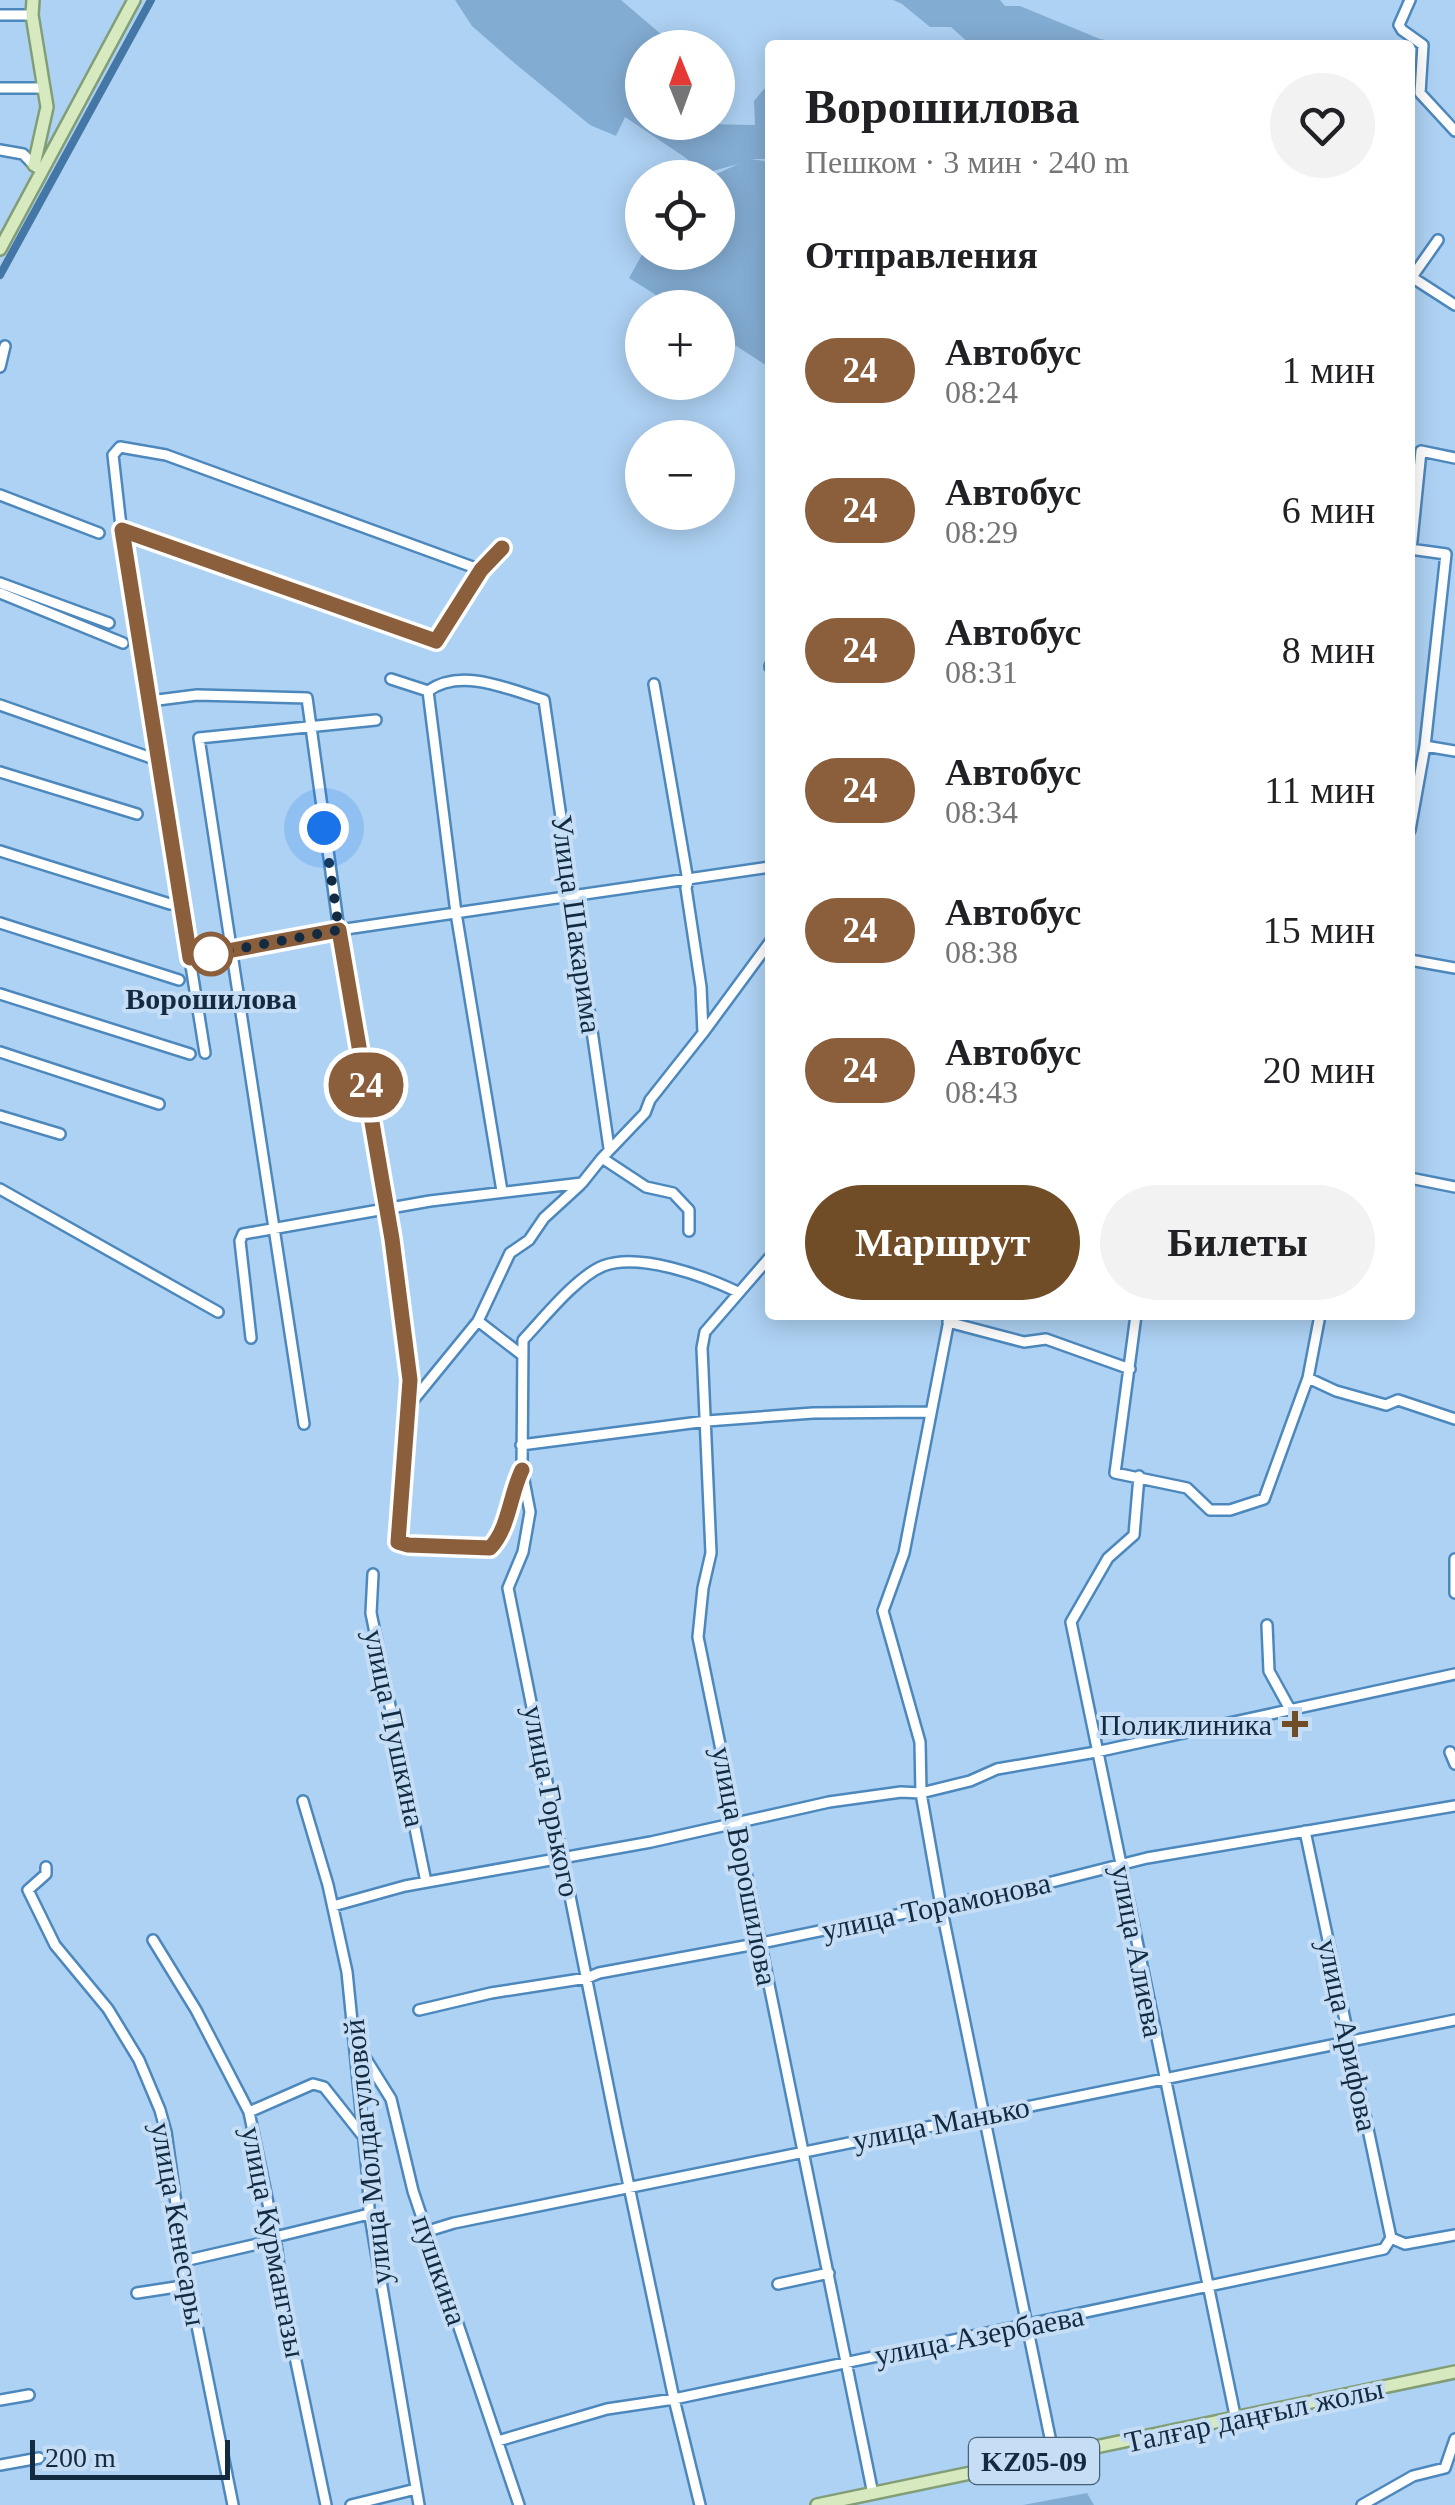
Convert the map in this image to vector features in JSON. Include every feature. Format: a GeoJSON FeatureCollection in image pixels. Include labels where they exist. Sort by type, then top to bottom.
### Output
{"type":"FeatureCollection","features":[{"type":"Feature","properties":{"kind":"main road"},"geometry":{"type":"LineString","coordinates":[[34,0],[32,15],[46,122],[37,142],[38,168]]}},
{"type":"Feature","properties":{"kind":"main road"},"geometry":{"type":"LineString","coordinates":[[0,249],[38,168],[134,0]]}},
{"type":"Feature","properties":{"kind":"main road","name":"Талғар даңғыл жолы"},"geometry":{"type":"LineString","coordinates":[[817,2505],[1455,2372]]}},
{"type":"Feature","properties":{"kind":"street"},"geometry":{"type":"LineString","coordinates":[[1410,0],[1399,25],[1423,45],[1420,93],[1455,131]]}},
{"type":"Feature","properties":{"kind":"street"},"geometry":{"type":"LineString","coordinates":[[0,15],[32,15]]}},
{"type":"Feature","properties":{"kind":"street"},"geometry":{"type":"LineString","coordinates":[[0,88],[43,88]]}},
{"type":"Feature","properties":{"kind":"street"},"geometry":{"type":"LineString","coordinates":[[0,150],[23,154],[38,168]]}},
{"type":"Feature","properties":{"kind":"street"},"geometry":{"type":"LineString","coordinates":[[1415,271],[1438,240]]}},
{"type":"Feature","properties":{"kind":"street"},"geometry":{"type":"LineString","coordinates":[[1415,279],[1455,305]]}},
{"type":"Feature","properties":{"kind":"street"},"geometry":{"type":"LineString","coordinates":[[0,366],[5,346]]}},
{"type":"Feature","properties":{"kind":"street"},"geometry":{"type":"LineString","coordinates":[[205,1053],[113,455],[120,447],[130,447],[166,455],[481,570]]}},
{"type":"Feature","properties":{"kind":"street"},"geometry":{"type":"LineString","coordinates":[[1415,505],[1421,451],[1455,458]]}},
{"type":"Feature","properties":{"kind":"street"},"geometry":{"type":"LineString","coordinates":[[0,495],[100,534]]}},
{"type":"Feature","properties":{"kind":"street"},"geometry":{"type":"LineString","coordinates":[[122,530],[436,641],[481,570],[502,548]]}},
{"type":"Feature","properties":{"kind":"street"},"geometry":{"type":"LineString","coordinates":[[1415,551],[1446,554],[1415,802]]}},
{"type":"Feature","properties":{"kind":"street"},"geometry":{"type":"LineString","coordinates":[[0,583],[109,623]]}},
{"type":"Feature","properties":{"kind":"street"},"geometry":{"type":"LineString","coordinates":[[0,593],[123,644]]}},
{"type":"Feature","properties":{"kind":"street"},"geometry":{"type":"LineString","coordinates":[[391,679],[428,691],[456,913],[502,1191]]}},
{"type":"Feature","properties":{"kind":"street","name":"Улица Шакарима"},"geometry":{"type":"LineString","coordinates":[[428,691],[438,683],[466,680],[544,700],[609,1148]]}},
{"type":"Feature","properties":{"kind":"street"},"geometry":{"type":"LineString","coordinates":[[654,684],[688,881],[703,1033]]}},
{"type":"Feature","properties":{"kind":"street"},"geometry":{"type":"LineString","coordinates":[[150,701],[197,695],[307,698],[339,930],[387,1211],[410,1380],[398,1542],[490,1548],[499,1540],[522,1470]]}},
{"type":"Feature","properties":{"kind":"street"},"geometry":{"type":"LineString","coordinates":[[0,705],[160,761]]}},
{"type":"Feature","properties":{"kind":"street"},"geometry":{"type":"LineString","coordinates":[[304,1424],[199,738],[376,720]]}},
{"type":"Feature","properties":{"kind":"street"},"geometry":{"type":"LineString","coordinates":[[1425,746],[1455,752]]}},
{"type":"Feature","properties":{"kind":"street"},"geometry":{"type":"LineString","coordinates":[[0,772],[136,814]]}},
{"type":"Feature","properties":{"kind":"street"},"geometry":{"type":"LineString","coordinates":[[0,851],[170,904]]}},
{"type":"Feature","properties":{"kind":"street"},"geometry":{"type":"LineString","coordinates":[[190,958],[339,930],[765,868]]}},
{"type":"Feature","properties":{"kind":"street"},"geometry":{"type":"LineString","coordinates":[[0,923],[179,980]]}},
{"type":"Feature","properties":{"kind":"street"},"geometry":{"type":"LineString","coordinates":[[409,1405],[478,1320],[510,1253],[529,1240],[544,1218],[582,1183],[609,1148],[645,1113],[650,1100],[765,949]]}},
{"type":"Feature","properties":{"kind":"street"},"geometry":{"type":"LineString","coordinates":[[1415,961],[1455,968]]}},
{"type":"Feature","properties":{"kind":"street"},"geometry":{"type":"LineString","coordinates":[[0,994],[190,1054]]}},
{"type":"Feature","properties":{"kind":"street"},"geometry":{"type":"LineString","coordinates":[[0,1052],[159,1104]]}},
{"type":"Feature","properties":{"kind":"street"},"geometry":{"type":"LineString","coordinates":[[0,1116],[60,1134]]}},
{"type":"Feature","properties":{"kind":"street"},"geometry":{"type":"LineString","coordinates":[[602,1158],[646,1187],[673,1194],[689,1210],[689,1230]]}},
{"type":"Feature","properties":{"kind":"street"},"geometry":{"type":"LineString","coordinates":[[1415,1179],[1455,1187]]}},
{"type":"Feature","properties":{"kind":"street"},"geometry":{"type":"LineString","coordinates":[[251,1338],[240,1240],[244,1234],[502,1191],[582,1183]]}},
{"type":"Feature","properties":{"kind":"street"},"geometry":{"type":"LineString","coordinates":[[0,1188],[218,1312]]}},
{"type":"Feature","properties":{"kind":"street","name":"улица Ворошилова"},"geometry":{"type":"LineString","coordinates":[[765,1262],[704,1332],[711,1552],[698,1637],[872,2494]]}},
{"type":"Feature","properties":{"kind":"street"},"geometry":{"type":"LineString","coordinates":[[522,1355],[523,1340],[602,1266],[667,1266],[699,1274],[738,1292]]}},
{"type":"Feature","properties":{"kind":"street"},"geometry":{"type":"LineString","coordinates":[[478,1320],[522,1355]]}},
{"type":"Feature","properties":{"kind":"street"},"geometry":{"type":"LineString","coordinates":[[949,1320],[904,1553],[883,1610],[920,1742],[922,1793],[941,1906],[1054,2457]]}},
{"type":"Feature","properties":{"kind":"street"},"geometry":{"type":"LineString","coordinates":[[952,1320],[1024,1342],[1046,1339],[1130,1370]]}},
{"type":"Feature","properties":{"kind":"street"},"geometry":{"type":"LineString","coordinates":[[1135,1320],[1115,1473],[1186,1488],[1210,1510],[1230,1510],[1264,1499],[1308,1378],[1319,1320]]}},
{"type":"Feature","properties":{"kind":"street","name":"улица Горького"},"geometry":{"type":"LineString","coordinates":[[522,1355],[522,1470],[530,1512],[529,1529],[508,1588],[508,1601],[527,1675],[674,2400],[700,2505]]}},
{"type":"Feature","properties":{"kind":"street"},"geometry":{"type":"LineString","coordinates":[[1308,1378],[1336,1391],[1386,1404],[1398,1400],[1455,1419]]}},
{"type":"Feature","properties":{"kind":"street"},"geometry":{"type":"LineString","coordinates":[[521,1445],[707,1420],[813,1413],[929,1412]]}},
{"type":"Feature","properties":{"kind":"street","name":"улица Алиева"},"geometry":{"type":"LineString","coordinates":[[1139,1476],[1134,1535],[1108,1558],[1071,1622],[1236,2420]]}},
{"type":"Feature","properties":{"kind":"street"},"geometry":{"type":"LineString","coordinates":[[1455,1559],[1455,1593]]}},
{"type":"Feature","properties":{"kind":"street","name":"улица Пушкина"},"geometry":{"type":"LineString","coordinates":[[373,1574],[371,1613],[426,1882]]}},
{"type":"Feature","properties":{"kind":"street"},"geometry":{"type":"LineString","coordinates":[[1267,1625],[1268,1671],[1291,1711]]}},
{"type":"Feature","properties":{"kind":"street"},"geometry":{"type":"LineString","coordinates":[[333,1906],[426,1882],[651,1842],[736,1820],[860,1797],[922,1793],[970,1781],[997,1769],[1096,1752],[1455,1674]]}},
{"type":"Feature","properties":{"kind":"street"},"geometry":{"type":"LineString","coordinates":[[1450,1752],[1455,1764]]}},
{"type":"Feature","properties":{"kind":"street","name":"улица Молдагуловой"},"geometry":{"type":"LineString","coordinates":[[303,1801],[347,1972],[369,2214],[419,2505]]}},
{"type":"Feature","properties":{"kind":"street","name":"улица Торамонова"},"geometry":{"type":"LineString","coordinates":[[418,2010],[490,1993],[761,1944],[1120,1865],[1455,1806]]}},
{"type":"Feature","properties":{"kind":"street","name":"улица Арифова"},"geometry":{"type":"LineString","coordinates":[[1305,1831],[1391,2238]]}},
{"type":"Feature","properties":{"kind":"street","name":"улица Кенесары"},"geometry":{"type":"LineString","coordinates":[[46,1867],[46,1874],[28,1890],[40,1919],[55,1945],[108,2009],[139,2060],[160,2110],[184,2261],[233,2505]]}},
{"type":"Feature","properties":{"kind":"street","name":"улица Курмангазы"},"geometry":{"type":"LineString","coordinates":[[153,1940],[196,2010],[249,2112],[326,2505]]}},
{"type":"Feature","properties":{"kind":"street","name":"улица Манько"},"geometry":{"type":"LineString","coordinates":[[428,2232],[804,2150],[1455,2020]]}},
{"type":"Feature","properties":{"kind":"street","name":"пушкина"},"geometry":{"type":"LineString","coordinates":[[354,2040],[391,2098],[403,2156],[519,2505]]}},
{"type":"Feature","properties":{"kind":"street"},"geometry":{"type":"LineString","coordinates":[[249,2112],[313,2084],[324,2088],[364,2137]]}},
{"type":"Feature","properties":{"kind":"street"},"geometry":{"type":"LineString","coordinates":[[184,2261],[369,2214]]}},
{"type":"Feature","properties":{"kind":"street","name":"улица Азербаева"},"geometry":{"type":"LineString","coordinates":[[498,2442],[607,2410],[674,2400],[1384,2249],[1391,2238],[1405,2244],[1455,2235]]}},
{"type":"Feature","properties":{"kind":"street"},"geometry":{"type":"LineString","coordinates":[[778,2284],[829,2272]]}},
{"type":"Feature","properties":{"kind":"street"},"geometry":{"type":"LineString","coordinates":[[137,2293],[189,2285]]}},
{"type":"Feature","properties":{"kind":"street"},"geometry":{"type":"LineString","coordinates":[[0,2400],[29,2394]]}},
{"type":"Feature","properties":{"kind":"street"},"geometry":{"type":"LineString","coordinates":[[1362,2505],[1414,2476],[1445,2468],[1455,2440]]}},
{"type":"Feature","properties":{"kind":"street"},"geometry":{"type":"LineString","coordinates":[[0,2465],[39,2458]]}},
{"type":"Feature","properties":{"kind":"street"},"geometry":{"type":"LineString","coordinates":[[352,2505],[416,2489]]}},
{"type":"Feature","properties":{"kind":"shaded area"},"geometry":{"type":"Polygon","coordinates":[[[455,0],[621,0],[656,30],[625,30],[625,117],[616,136],[590,125],[472,26],[455,0]]]}},
{"type":"Feature","properties":{"kind":"shaded area"},"geometry":{"type":"Polygon","coordinates":[[[893,0],[1000,0],[1005,6],[1020,6],[1105,40],[965,40],[951,27],[930,27],[893,0]]]}},
{"type":"Feature","properties":{"kind":"shaded area"},"geometry":{"type":"Polygon","coordinates":[[[765,89],[765,159],[751,159],[765,161],[765,365],[735,345],[735,290],[648,290],[629,278],[633,270],[735,270],[738,164],[735,160],[686,158],[659,140],[735,140],[735,124],[755,125],[754,101],[765,89]]]}},
{"type":"Feature","properties":{"kind":"shaded area"},"geometry":{"type":"Polygon","coordinates":[[[1087,2493],[1094,2505],[1023,2505],[1087,2493]]]}},
{"type":"Feature","properties":{"kind":"waterway"},"geometry":{"type":"LineString","coordinates":[[0,275],[151,0]]}},
{"type":"Feature","properties":{"kind":"bus line","name":"24"},"geometry":{"type":"LineString","coordinates":[[502,548],[481,570],[436,641],[122,530],[190,958],[339,930],[392,1239],[410,1380],[398,1542],[490,1548],[499,1540],[522,1470]]}},
{"type":"Feature","properties":{"kind":"place","name":"Ворошилова"},"geometry":{"type":"Point","coordinates":[211,954]}},
{"type":"Feature","properties":{"kind":"place","name":"Поликлиника"},"geometry":{"type":"Point","coordinates":[1295,1724]}},
{"type":"Feature","properties":{"kind":"route"},"geometry":{"type":"LineString","coordinates":[[211,954],[339,930],[324,828]]}}]}
